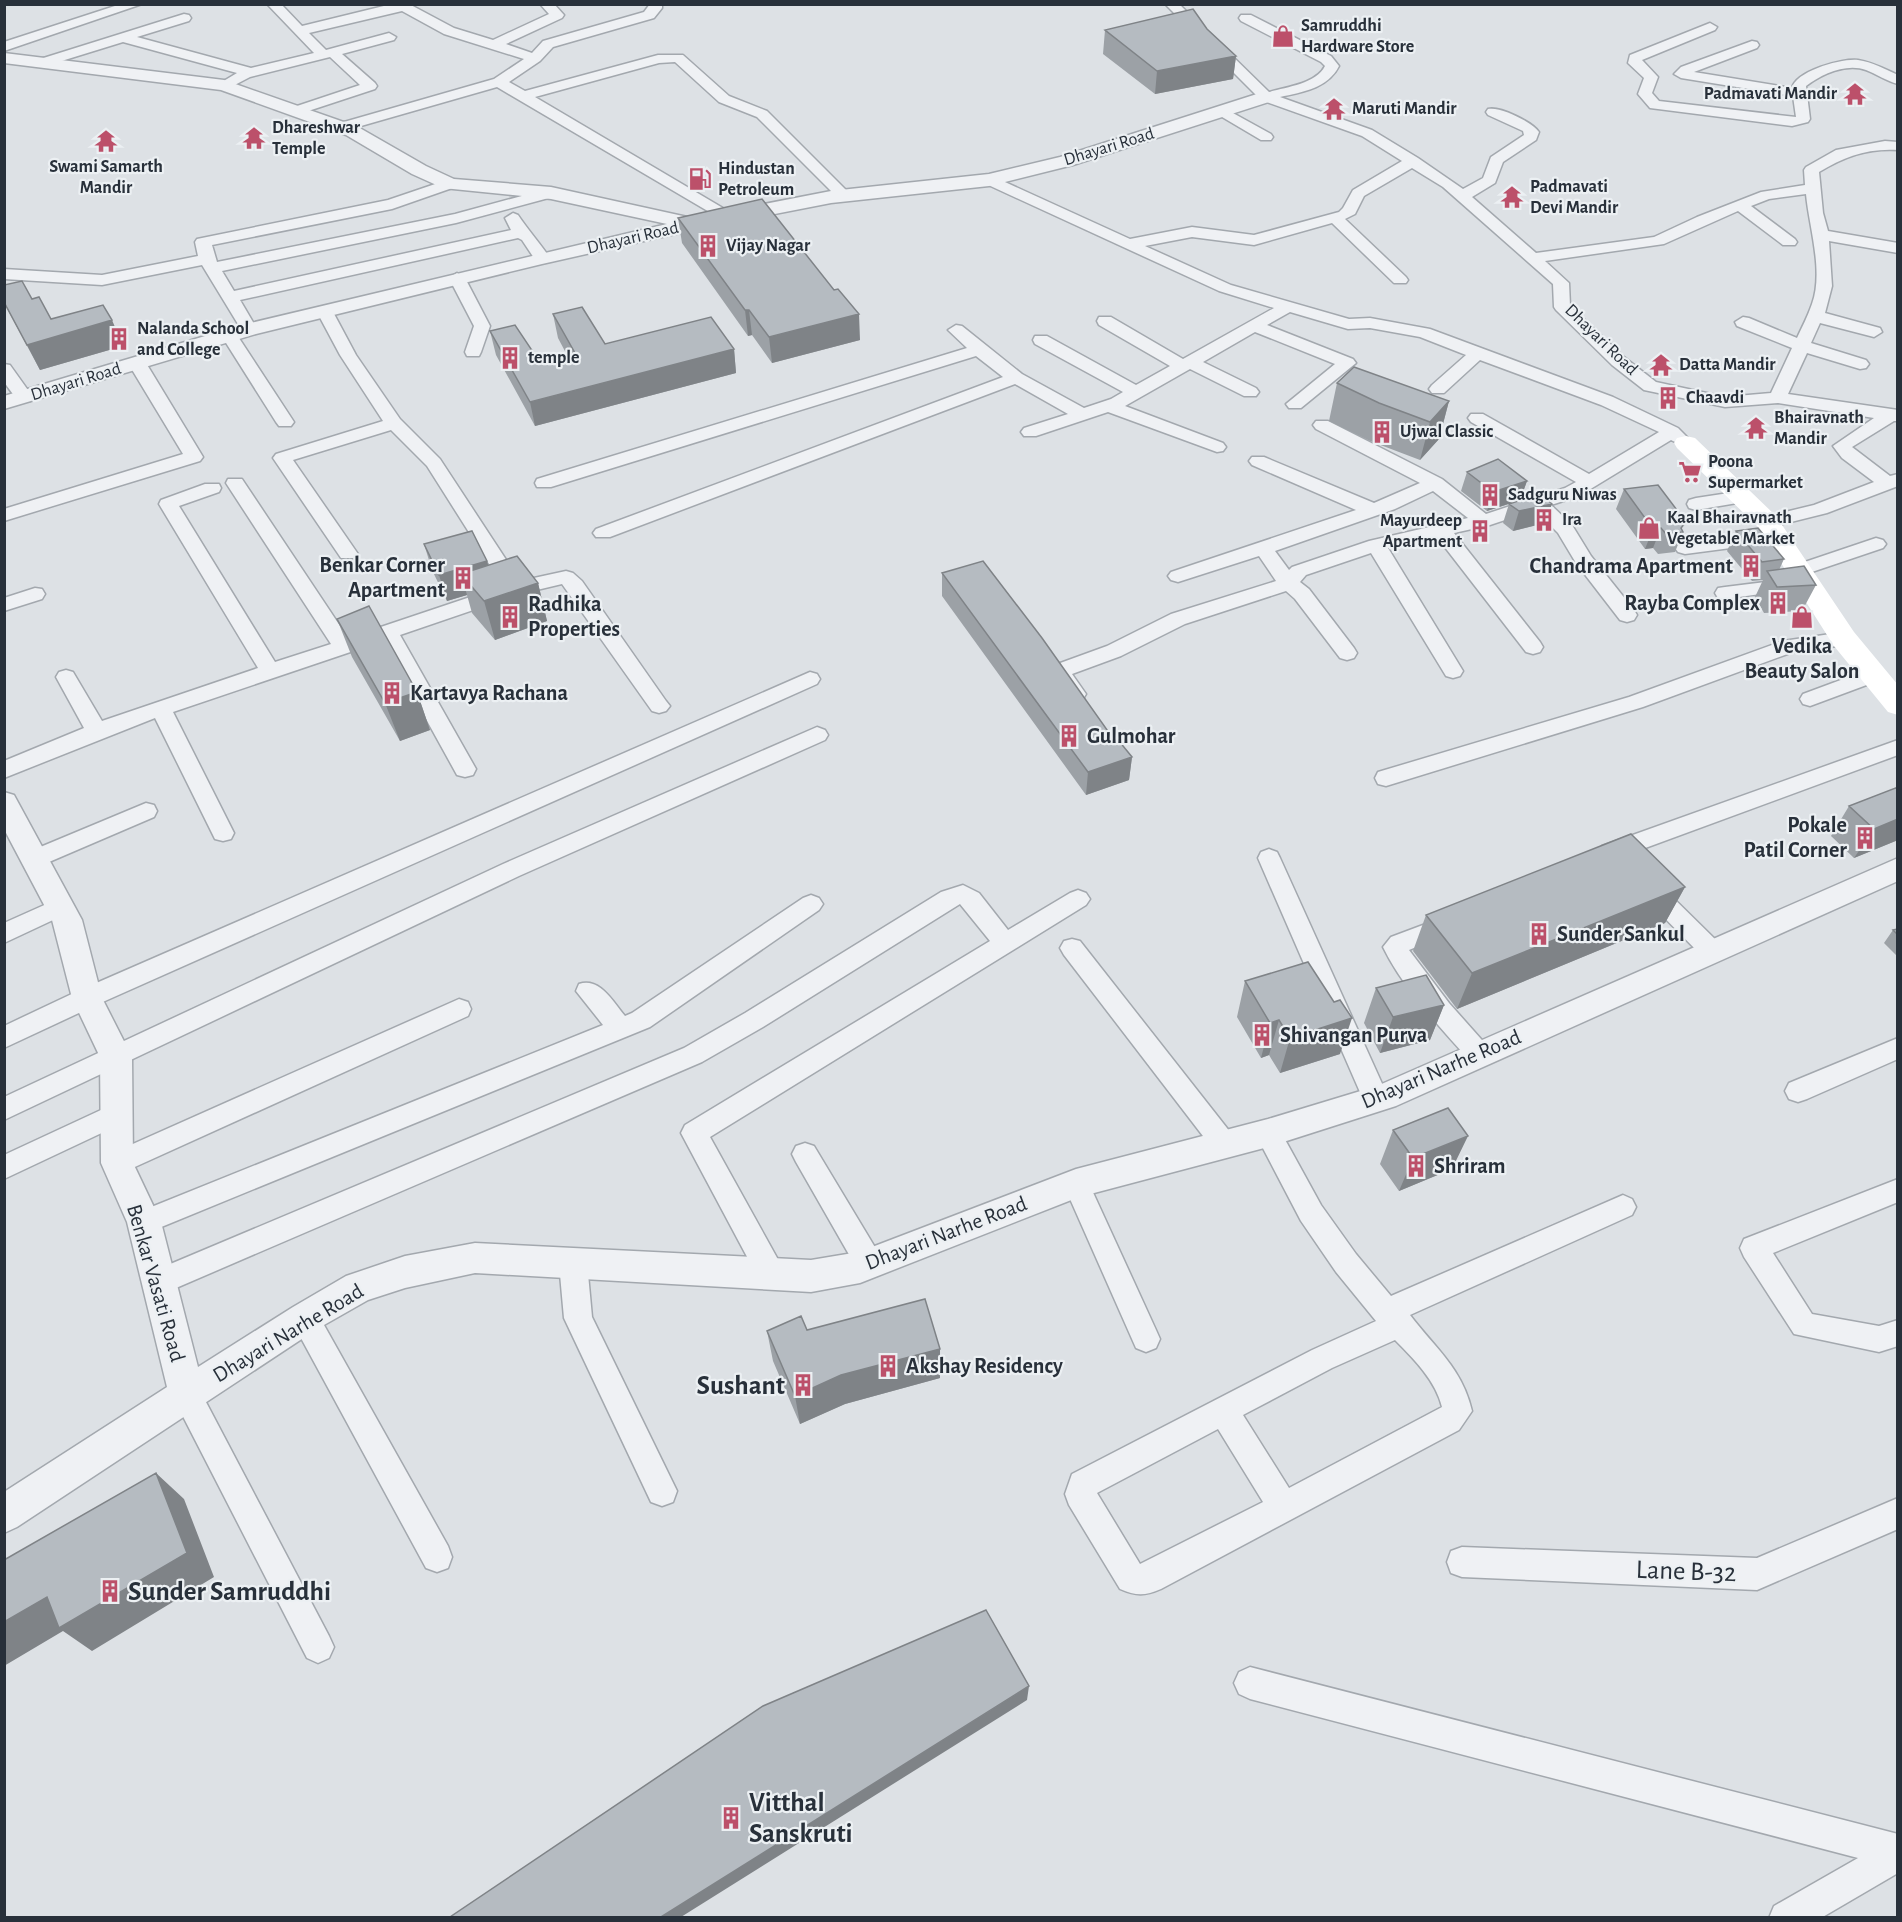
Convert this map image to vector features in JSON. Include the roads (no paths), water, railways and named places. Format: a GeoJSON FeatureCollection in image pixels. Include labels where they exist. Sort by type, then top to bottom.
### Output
{"type":"FeatureCollection","features":[{"type":"Feature","properties":{"kind":"main road"},"geometry":{"type":"LineString","coordinates":[[1679,438],[1742,497],[1772,530],[1844,639],[1888,688]]}},
{"type":"Feature","properties":{"kind":"street"},"geometry":{"type":"LineString","coordinates":[[4,47],[136,4]]}},
{"type":"Feature","properties":{"kind":"street"},"geometry":{"type":"LineString","coordinates":[[273,4],[299,31],[370,86],[296,111]]}},
{"type":"Feature","properties":{"kind":"street"},"geometry":{"type":"LineString","coordinates":[[494,45],[557,15],[546,4]]}},
{"type":"Feature","properties":{"kind":"street"},"geometry":{"type":"LineString","coordinates":[[342,127],[499,82],[535,58],[548,44],[649,15],[656,8],[656,4]]}},
{"type":"Feature","properties":{"kind":"street","name":"Dhayari Road"},"geometry":{"type":"LineString","coordinates":[[1170,4],[1266,97],[1367,133],[1448,184],[1561,283],[1562,307],[1618,361],[1650,386]]}},
{"type":"Feature","properties":{"kind":"street"},"geometry":{"type":"LineString","coordinates":[[299,31],[401,6],[449,31],[535,58]]}},
{"type":"Feature","properties":{"kind":"street"},"geometry":{"type":"LineString","coordinates":[[42,63],[184,18]]}},
{"type":"Feature","properties":{"kind":"street"},"geometry":{"type":"LineString","coordinates":[[1246,18],[1326,58],[1332,66],[1330,73],[1322,80],[1266,97]]}},
{"type":"Feature","properties":{"kind":"street"},"geometry":{"type":"LineString","coordinates":[[1710,27],[1635,58],[1635,63],[1666,75],[1800,93]]}},
{"type":"Feature","properties":{"kind":"street"},"geometry":{"type":"LineString","coordinates":[[224,85],[252,73],[389,37]]}},
{"type":"Feature","properties":{"kind":"street"},"geometry":{"type":"LineString","coordinates":[[121,38],[252,73]]}},
{"type":"Feature","properties":{"kind":"street"},"geometry":{"type":"LineString","coordinates":[[1752,45],[1686,70],[1666,75],[1645,94],[1655,105],[1792,122],[1803,119],[1799,86],[1811,76],[1848,63],[1861,64],[1898,80]]}},
{"type":"Feature","properties":{"kind":"street"},"geometry":{"type":"LineString","coordinates":[[4,58],[224,85],[342,127],[419,170],[450,184],[551,193],[693,224]]}},
{"type":"Feature","properties":{"kind":"street"},"geometry":{"type":"LineString","coordinates":[[523,96],[658,59],[678,58],[724,99],[762,114],[843,195]]}},
{"type":"Feature","properties":{"kind":"street"},"geometry":{"type":"LineString","coordinates":[[499,82],[728,217]]}},
{"type":"Feature","properties":{"kind":"street","name":"Dhayari Road"},"geometry":{"type":"LineString","coordinates":[[14,400],[239,332],[542,258],[693,224],[843,195],[989,180],[1066,161],[1266,97]]}},
{"type":"Feature","properties":{"kind":"street"},"geometry":{"type":"LineString","coordinates":[[1222,111],[1266,137]]}},
{"type":"Feature","properties":{"kind":"street"},"geometry":{"type":"LineString","coordinates":[[1462,196],[1490,180],[1496,160],[1531,137],[1532,132],[1528,128],[1493,112]]}},
{"type":"Feature","properties":{"kind":"street"},"geometry":{"type":"LineString","coordinates":[[1779,398],[1821,303],[1824,286],[1821,235],[1811,170],[1841,153],[1885,145],[1898,146]]}},
{"type":"Feature","properties":{"kind":"street"},"geometry":{"type":"LineString","coordinates":[[1128,244],[1192,232],[1254,240],[1335,218],[1350,211],[1358,194],[1413,161]]}},
{"type":"Feature","properties":{"kind":"street"},"geometry":{"type":"LineString","coordinates":[[989,180],[1225,288],[1347,324],[1370,323],[1424,333],[1607,401],[1679,438]]}},
{"type":"Feature","properties":{"kind":"street"},"geometry":{"type":"LineString","coordinates":[[285,423],[239,332],[230,297],[209,263],[203,243],[392,204],[450,184]]}},
{"type":"Feature","properties":{"kind":"street"},"geometry":{"type":"LineString","coordinates":[[1533,258],[1658,241],[1766,195],[1813,188]]}},
{"type":"Feature","properties":{"kind":"street"},"geometry":{"type":"LineString","coordinates":[[4,274],[102,280],[209,263],[507,205],[551,193]]}},
{"type":"Feature","properties":{"kind":"street"},"geometry":{"type":"LineString","coordinates":[[507,205],[520,233],[528,237],[542,258]]}},
{"type":"Feature","properties":{"kind":"street"},"geometry":{"type":"LineString","coordinates":[[1740,205],[1790,242]]}},
{"type":"Feature","properties":{"kind":"street"},"geometry":{"type":"LineString","coordinates":[[1335,218],[1400,280]]}},
{"type":"Feature","properties":{"kind":"street"},"geometry":{"type":"LineString","coordinates":[[230,297],[520,233]]}},
{"type":"Feature","properties":{"kind":"street"},"geometry":{"type":"LineString","coordinates":[[1821,235],[1898,248]]}},
{"type":"Feature","properties":{"kind":"street"},"geometry":{"type":"LineString","coordinates":[[457,278],[482,326],[473,352]]}},
{"type":"Feature","properties":{"kind":"street"},"geometry":{"type":"LineString","coordinates":[[1029,432],[1109,406],[1288,306]]}},
{"type":"Feature","properties":{"kind":"street"},"geometry":{"type":"LineString","coordinates":[[325,312],[348,355],[394,423],[434,463],[515,589]]}},
{"type":"Feature","properties":{"kind":"street"},"geometry":{"type":"LineString","coordinates":[[1105,321],[1187,364],[1250,392]]}},
{"type":"Feature","properties":{"kind":"street"},"geometry":{"type":"LineString","coordinates":[[1743,322],[1802,346],[1860,364]]}},
{"type":"Feature","properties":{"kind":"street"},"geometry":{"type":"LineString","coordinates":[[1812,323],[1874,332]]}},
{"type":"Feature","properties":{"kind":"street"},"geometry":{"type":"LineString","coordinates":[[1812,323],[1860,344]]}},
{"type":"Feature","properties":{"kind":"street"},"geometry":{"type":"LineString","coordinates":[[1255,326],[1347,363],[1294,404]]}},
{"type":"Feature","properties":{"kind":"street"},"geometry":{"type":"LineString","coordinates":[[956,330],[1016,378],[1083,415]]}},
{"type":"Feature","properties":{"kind":"street"},"geometry":{"type":"LineString","coordinates":[[1041,340],[1136,392]]}},
{"type":"Feature","properties":{"kind":"street"},"geometry":{"type":"LineString","coordinates":[[544,483],[980,350]]}},
{"type":"Feature","properties":{"kind":"street"},"geometry":{"type":"LineString","coordinates":[[1438,389],[1479,353]]}},
{"type":"Feature","properties":{"kind":"street"},"geometry":{"type":"LineString","coordinates":[[4,515],[194,457],[137,363]]}},
{"type":"Feature","properties":{"kind":"street"},"geometry":{"type":"LineString","coordinates":[[4,369],[14,400]]}},
{"type":"Feature","properties":{"kind":"street"},"geometry":{"type":"LineString","coordinates":[[603,534],[1016,378]]}},
{"type":"Feature","properties":{"kind":"street","name":"Dhayari Road"},"geometry":{"type":"LineString","coordinates":[[1584,393],[1650,386],[1725,402],[1779,398],[1895,415]]}},
{"type":"Feature","properties":{"kind":"street"},"geometry":{"type":"LineString","coordinates":[[1109,406],[1217,447]]}},
{"type":"Feature","properties":{"kind":"street"},"geometry":{"type":"LineString","coordinates":[[1893,481],[1848,454],[1842,446],[1895,415]]}},
{"type":"Feature","properties":{"kind":"street"},"geometry":{"type":"LineString","coordinates":[[1477,418],[1590,482]]}},
{"type":"Feature","properties":{"kind":"street"},"geometry":{"type":"LineString","coordinates":[[348,554],[282,458],[394,423]]}},
{"type":"Feature","properties":{"kind":"street"},"geometry":{"type":"LineString","coordinates":[[1322,425],[1435,483],[1483,521]]}},
{"type":"Feature","properties":{"kind":"street"},"geometry":{"type":"LineString","coordinates":[[1086,708],[1059,671],[1114,651],[1178,619],[1288,583],[1299,571],[1376,545],[1483,521],[1572,492],[1679,438]]}},
{"type":"Feature","properties":{"kind":"street"},"geometry":{"type":"LineString","coordinates":[[1258,460],[1371,509]]}},
{"type":"Feature","properties":{"kind":"street"},"geometry":{"type":"LineString","coordinates":[[1685,548],[1772,530],[1893,481]]}},
{"type":"Feature","properties":{"kind":"street"},"geometry":{"type":"LineString","coordinates":[[235,483],[343,646]]}},
{"type":"Feature","properties":{"kind":"street"},"geometry":{"type":"LineString","coordinates":[[1178,576],[1402,499],[1435,483]]}},
{"type":"Feature","properties":{"kind":"street"},"geometry":{"type":"LineString","coordinates":[[212,488],[168,504],[270,671]]}},
{"type":"Feature","properties":{"kind":"street"},"geometry":{"type":"LineString","coordinates":[[1696,504],[1742,497]]}},
{"type":"Feature","properties":{"kind":"street"},"geometry":{"type":"LineString","coordinates":[[1539,504],[1565,529],[1583,559],[1627,615]]}},
{"type":"Feature","properties":{"kind":"street"},"geometry":{"type":"LineString","coordinates":[[1442,531],[1533,647]]}},
{"type":"Feature","properties":{"kind":"street"},"geometry":{"type":"LineString","coordinates":[[1725,593],[1803,576],[1876,544]]}},
{"type":"Feature","properties":{"kind":"street"},"geometry":{"type":"LineString","coordinates":[[1376,545],[1454,670]]}},
{"type":"Feature","properties":{"kind":"street"},"geometry":{"type":"LineString","coordinates":[[1263,548],[1288,583],[1302,594],[1347,653]]}},
{"type":"Feature","properties":{"kind":"street"},"geometry":{"type":"LineString","coordinates":[[4,770],[161,708],[515,589],[566,577],[575,585],[658,706]]}},
{"type":"Feature","properties":{"kind":"street"},"geometry":{"type":"LineString","coordinates":[[4,605],[35,594]]}},
{"type":"Feature","properties":{"kind":"street"},"geometry":{"type":"LineString","coordinates":[[388,632],[465,769]]}},
{"type":"Feature","properties":{"kind":"street"},"geometry":{"type":"LineString","coordinates":[[1386,778],[1636,702],[1790,646],[1844,639]]}},
{"type":"Feature","properties":{"kind":"street"},"geometry":{"type":"LineString","coordinates":[[66,677],[97,732]]}},
{"type":"Feature","properties":{"kind":"street"},"geometry":{"type":"LineString","coordinates":[[4,1038],[87,998],[810,679]]}},
{"type":"Feature","properties":{"kind":"street"},"geometry":{"type":"LineString","coordinates":[[1810,699],[1888,688]]}},
{"type":"Feature","properties":{"kind":"street"},"geometry":{"type":"LineString","coordinates":[[161,708],[223,833]]}},
{"type":"Feature","properties":{"kind":"street"},"geometry":{"type":"LineString","coordinates":[[4,1109],[511,870],[817,735]]}},
{"type":"Feature","properties":{"kind":"street"},"geometry":{"type":"LineString","coordinates":[[1712,951],[1625,864],[1619,860],[1594,862],[1898,747]]}},
{"type":"Feature","properties":{"kind":"street","name":"Benkar Vasati Road"},"geometry":{"type":"LineString","coordinates":[[4,802],[67,920],[87,998],[116,1057],[117,1163],[144,1222],[188,1395]]}},
{"type":"Feature","properties":{"kind":"street"},"geometry":{"type":"LineString","coordinates":[[34,859],[146,811]]}},
{"type":"Feature","properties":{"kind":"street"},"geometry":{"type":"LineString","coordinates":[[1269,858],[1376,1099]]}},
{"type":"Feature","properties":{"kind":"street","name":"Dhayari Narhe Road"},"geometry":{"type":"LineString","coordinates":[[4,1514],[305,1318],[358,1287],[405,1272],[475,1258],[811,1276],[860,1268],[1076,1184],[1226,1145],[1376,1099],[1898,869]]}},
{"type":"Feature","properties":{"kind":"street"},"geometry":{"type":"LineString","coordinates":[[159,1282],[693,1055],[764,1014],[949,897],[963,894],[971,899],[1005,944]]}},
{"type":"Feature","properties":{"kind":"street"},"geometry":{"type":"LineString","coordinates":[[771,1274],[694,1133],[1078,898]]}},
{"type":"Feature","properties":{"kind":"street"},"geometry":{"type":"LineString","coordinates":[[144,1222],[641,1020],[812,904]]}},
{"type":"Feature","properties":{"kind":"street"},"geometry":{"type":"LineString","coordinates":[[4,934],[60,907]]}},
{"type":"Feature","properties":{"kind":"street"},"geometry":{"type":"LineString","coordinates":[[1435,916],[1461,913],[1395,947],[1398,955],[1440,1010],[1480,1055]]}},
{"type":"Feature","properties":{"kind":"street"},"geometry":{"type":"LineString","coordinates":[[1072,948],[1226,1145]]}},
{"type":"Feature","properties":{"kind":"street"},"geometry":{"type":"LineString","coordinates":[[588,991],[621,1028]]}},
{"type":"Feature","properties":{"kind":"street"},"geometry":{"type":"LineString","coordinates":[[117,1163],[459,1009]]}},
{"type":"Feature","properties":{"kind":"street"},"geometry":{"type":"LineString","coordinates":[[1798,1091],[1898,1047]]}},
{"type":"Feature","properties":{"kind":"street"},"geometry":{"type":"LineString","coordinates":[[4,1168],[116,1114]]}},
{"type":"Feature","properties":{"kind":"street"},"geometry":{"type":"LineString","coordinates":[[1268,1133],[1311,1213],[1346,1263],[1393,1318],[1452,1392],[1457,1411],[1449,1420],[1434,1429],[1150,1578],[1141,1580],[1131,1578],[1080,1494],[1083,1484],[1322,1359],[1393,1318],[1623,1207]]}},
{"type":"Feature","properties":{"kind":"street"},"geometry":{"type":"LineString","coordinates":[[805,1154],[869,1263]]}},
{"type":"Feature","properties":{"kind":"street"},"geometry":{"type":"LineString","coordinates":[[1076,1184],[1146,1339]]}},
{"type":"Feature","properties":{"kind":"street"},"geometry":{"type":"LineString","coordinates":[[1898,1190],[1754,1248],[1804,1325],[1879,1339],[1898,1333]]}},
{"type":"Feature","properties":{"kind":"street"},"geometry":{"type":"LineString","coordinates":[[573,1263],[578,1318],[662,1491]]}},
{"type":"Feature","properties":{"kind":"street"},"geometry":{"type":"LineString","coordinates":[[305,1318],[437,1557]]}},
{"type":"Feature","properties":{"kind":"street"},"geometry":{"type":"LineString","coordinates":[[188,1395],[318,1647]]}},
{"type":"Feature","properties":{"kind":"street"},"geometry":{"type":"LineString","coordinates":[[1222,1410],[1284,1507]]}},
{"type":"Feature","properties":{"kind":"street","name":"Lane B-32"},"geometry":{"type":"LineString","coordinates":[[1462,1562],[1757,1574],[1898,1513]]}},
{"type":"Feature","properties":{"kind":"street"},"geometry":{"type":"LineString","coordinates":[[1250,1683],[1898,1853]]}},
{"type":"Feature","properties":{"kind":"street"},"geometry":{"type":"LineString","coordinates":[[1786,1917],[1898,1853]]}},
{"type":"Feature","properties":{"kind":"place","name":"Samruddhi Hardware Store"},"geometry":{"type":"Point","coordinates":[1283,36]}},
{"type":"Feature","properties":{"kind":"place","name":"Padmavati Mandir"},"geometry":{"type":"Point","coordinates":[1855,94]}},
{"type":"Feature","properties":{"kind":"place","name":"Maruti Mandir"},"geometry":{"type":"Point","coordinates":[1334,109]}},
{"type":"Feature","properties":{"kind":"place","name":"Dhareshwar Temple"},"geometry":{"type":"Point","coordinates":[254,138]}},
{"type":"Feature","properties":{"kind":"place","name":"Swami Samarth Mandir"},"geometry":{"type":"Point","coordinates":[106,141]}},
{"type":"Feature","properties":{"kind":"place","name":"Hindustan Petroleum"},"geometry":{"type":"Point","coordinates":[700,179]}},
{"type":"Feature","properties":{"kind":"place","name":"Padmavati Devi Mandir"},"geometry":{"type":"Point","coordinates":[1512,197]}},
{"type":"Feature","properties":{"kind":"place","name":"Vijay Nagar"},"geometry":{"type":"Point","coordinates":[708,246]}},
{"type":"Feature","properties":{"kind":"place","name":"Nalanda School and College"},"geometry":{"type":"Point","coordinates":[119,339]}},
{"type":"Feature","properties":{"kind":"place","name":"temple"},"geometry":{"type":"Point","coordinates":[510,358]}},
{"type":"Feature","properties":{"kind":"place","name":"Datta Mandir"},"geometry":{"type":"Point","coordinates":[1661,365]}},
{"type":"Feature","properties":{"kind":"place","name":"Chaavdi"},"geometry":{"type":"Point","coordinates":[1668,398]}},
{"type":"Feature","properties":{"kind":"place","name":"Bhairavnath Mandir"},"geometry":{"type":"Point","coordinates":[1756,428]}},
{"type":"Feature","properties":{"kind":"place","name":"Ujwal Classic"},"geometry":{"type":"Point","coordinates":[1382,432]}},
{"type":"Feature","properties":{"kind":"place","name":"Poona Supermarket"},"geometry":{"type":"Point","coordinates":[1690,472]}},
{"type":"Feature","properties":{"kind":"place","name":"Sadguru Niwas"},"geometry":{"type":"Point","coordinates":[1490,495]}},
{"type":"Feature","properties":{"kind":"place","name":"Ira"},"geometry":{"type":"Point","coordinates":[1544,520]}},
{"type":"Feature","properties":{"kind":"place","name":"Kaal Bhairavnath Vegetable Market"},"geometry":{"type":"Point","coordinates":[1649,528]}},
{"type":"Feature","properties":{"kind":"place","name":"Mayurdeep Apartment"},"geometry":{"type":"Point","coordinates":[1480,531]}},
{"type":"Feature","properties":{"kind":"place","name":"Chandrama Apartment"},"geometry":{"type":"Point","coordinates":[1751,566]}},
{"type":"Feature","properties":{"kind":"place","name":"Benkar Corner Apartment"},"geometry":{"type":"Point","coordinates":[463,578]}},
{"type":"Feature","properties":{"kind":"place","name":"Rayba Complex"},"geometry":{"type":"Point","coordinates":[1778,603]}},
{"type":"Feature","properties":{"kind":"place","name":"Radhika Properties"},"geometry":{"type":"Point","coordinates":[510,617]}},
{"type":"Feature","properties":{"kind":"place","name":"Vedika Beauty Salon"},"geometry":{"type":"Point","coordinates":[1802,617]}},
{"type":"Feature","properties":{"kind":"place","name":"Kartavya Rachana"},"geometry":{"type":"Point","coordinates":[392,693]}},
{"type":"Feature","properties":{"kind":"place","name":"Gulmohar"},"geometry":{"type":"Point","coordinates":[1069,736]}},
{"type":"Feature","properties":{"kind":"place","name":"Pokale Patil Corner"},"geometry":{"type":"Point","coordinates":[1865,838]}},
{"type":"Feature","properties":{"kind":"place","name":"Sunder Sankul"},"geometry":{"type":"Point","coordinates":[1539,934]}},
{"type":"Feature","properties":{"kind":"place","name":"Shivangan Purva"},"geometry":{"type":"Point","coordinates":[1262,1035]}},
{"type":"Feature","properties":{"kind":"place","name":"Shriram"},"geometry":{"type":"Point","coordinates":[1416,1166]}},
{"type":"Feature","properties":{"kind":"place","name":"Akshay Residency"},"geometry":{"type":"Point","coordinates":[888,1366]}},
{"type":"Feature","properties":{"kind":"place","name":"Sushant"},"geometry":{"type":"Point","coordinates":[803,1385]}},
{"type":"Feature","properties":{"kind":"place","name":"Sunder Samruddhi"},"geometry":{"type":"Point","coordinates":[110,1591]}},
{"type":"Feature","properties":{"kind":"place","name":"Vitthal Sanskruti"},"geometry":{"type":"Point","coordinates":[731,1818]}}]}
